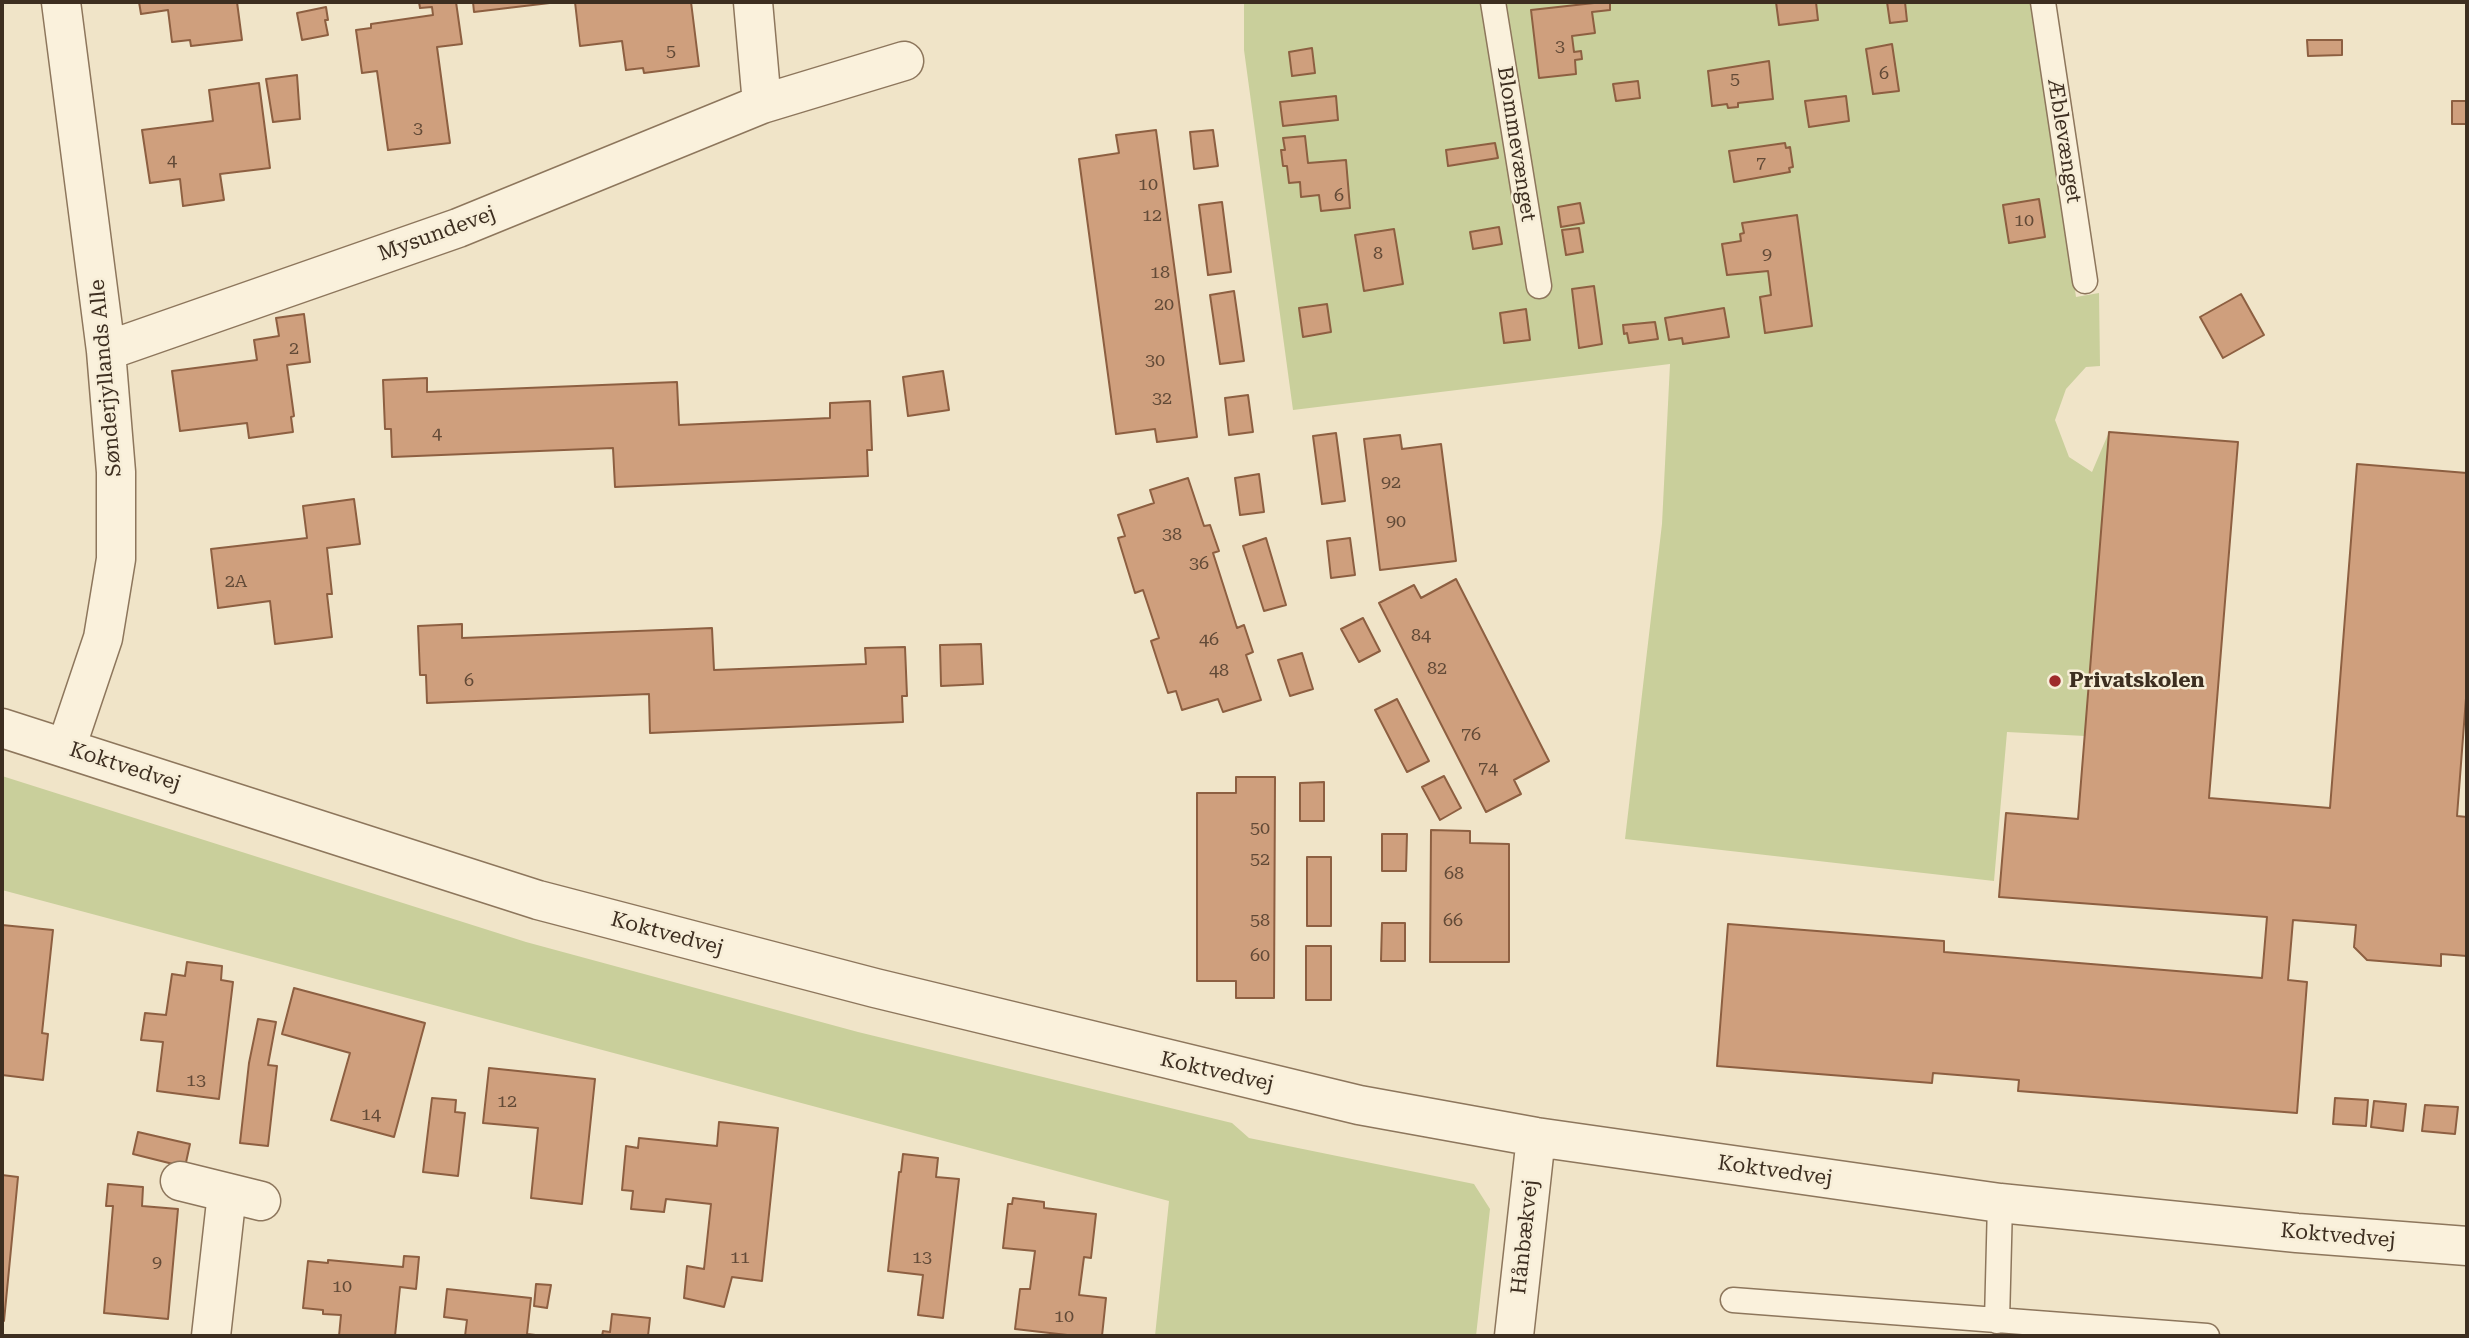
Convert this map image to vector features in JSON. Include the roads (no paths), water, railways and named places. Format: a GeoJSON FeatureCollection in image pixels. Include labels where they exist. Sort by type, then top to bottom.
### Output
{"type":"FeatureCollection","features":[{"type":"Feature","properties":{"kind":"street","name":"Sønderjyllands Alle"},"geometry":{"type":"LineString","coordinates":[[61,2],[106,351],[116,472],[116,559],[103,638],[66,748]]}},
{"type":"Feature","properties":{"kind":"street"},"geometry":{"type":"LineString","coordinates":[[753,2],[761,103]]}},
{"type":"Feature","properties":{"kind":"street","name":"Mysundevej"},"geometry":{"type":"LineString","coordinates":[[106,351],[458,228],[761,103],[904,61]]}},
{"type":"Feature","properties":{"kind":"street","name":"Koktvedvej"},"geometry":{"type":"LineString","coordinates":[[2,728],[538,900],[875,988],[1359,1105],[1536,1137],[2000,1203],[2297,1233],[2467,1246]]}},
{"type":"Feature","properties":{"kind":"street","name":"Hånbækvej"},"geometry":{"type":"LineString","coordinates":[[1514,1336],[1536,1137]]}},
{"type":"Feature","properties":{"kind":"street"},"geometry":{"type":"LineString","coordinates":[[180,1181],[244,1197],[211,1336]]}},
{"type":"Feature","properties":{"kind":"lane","name":"Blommevænget"},"geometry":{"type":"LineString","coordinates":[[1493,2],[1539,286]]}},
{"type":"Feature","properties":{"kind":"lane","name":"Æblevænget"},"geometry":{"type":"LineString","coordinates":[[2043,2],[2085,281]]}},
{"type":"Feature","properties":{"kind":"lane"},"geometry":{"type":"LineString","coordinates":[[1997,1321],[2000,1203]]}},
{"type":"Feature","properties":{"kind":"lane"},"geometry":{"type":"LineString","coordinates":[[1733,1300],[2207,1336]]}},
{"type":"Feature","properties":{"kind":"place","name":"Privatskolen"},"geometry":{"type":"Point","coordinates":[2055,681]}}]}
